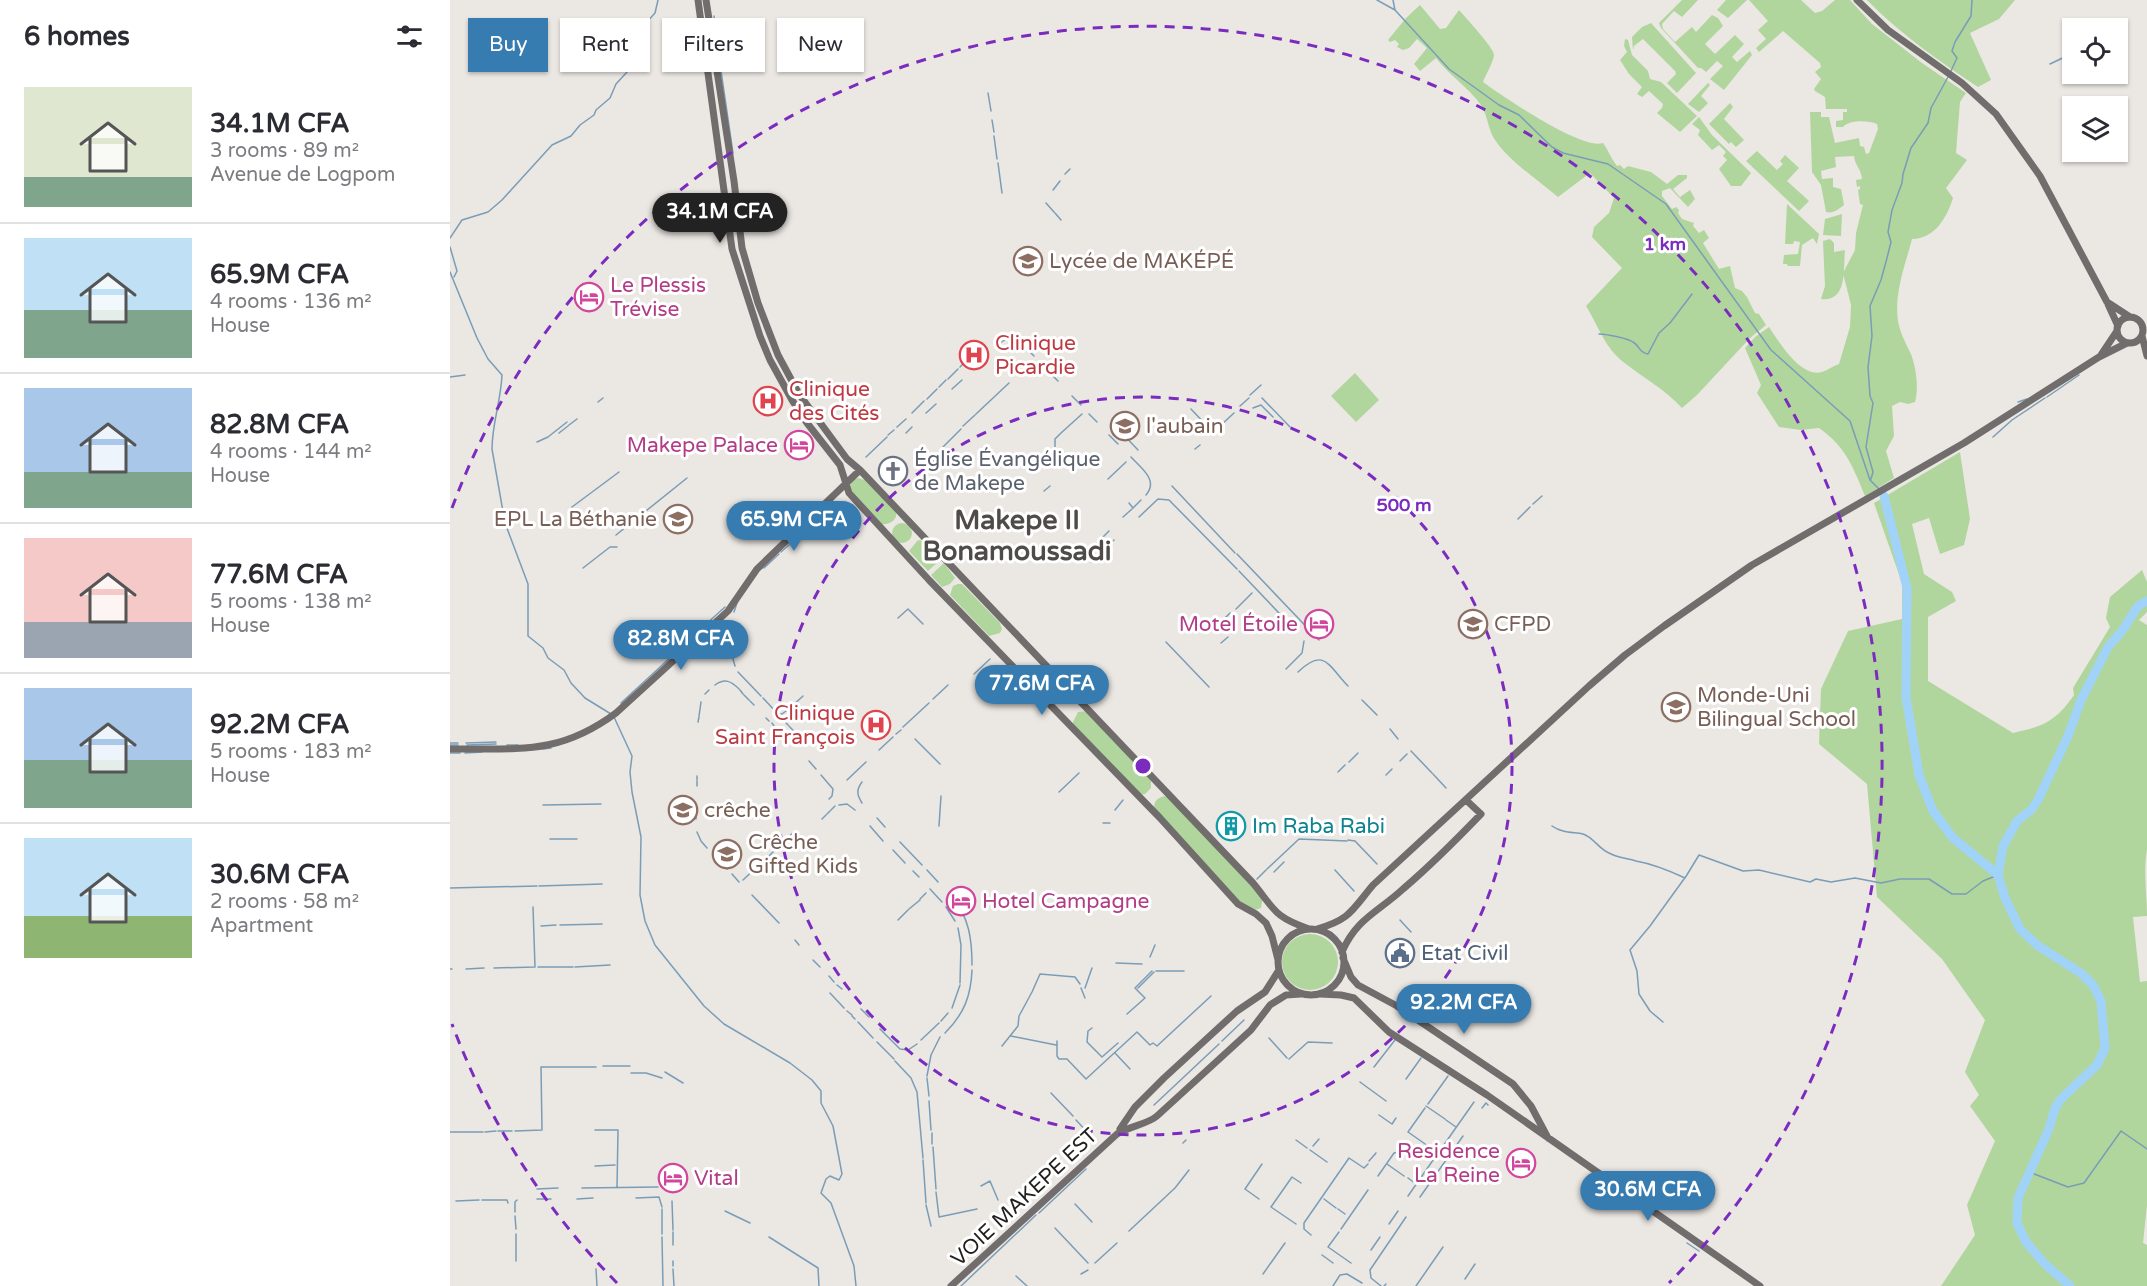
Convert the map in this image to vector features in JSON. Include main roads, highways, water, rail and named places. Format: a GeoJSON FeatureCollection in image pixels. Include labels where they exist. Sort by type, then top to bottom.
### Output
{"type":"FeatureCollection","features":[{"type":"Feature","properties":{"kind":"main road"},"geometry":{"type":"LineString","coordinates":[[698,0],[730,219],[732,249],[759,336],[770,360],[807,423],[844,472],[849,494],[929,580],[1149,806],[1238,904],[1256,914],[1266,923],[1272,936],[1279,970],[1287,985],[1301,994]]}},
{"type":"Feature","properties":{"kind":"main road"},"geometry":{"type":"LineString","coordinates":[[706,0],[742,248],[778,355],[799,394],[847,459],[1253,883],[1274,911],[1289,922],[1309,929],[1317,929],[1343,920],[1373,885],[1625,655],[1752,565],[1964,443],[2099,357],[2130,343],[2144,332]]}},
{"type":"Feature","properties":{"kind":"main road"},"geometry":{"type":"LineString","coordinates":[[1857,0],[1888,30],[1962,83],[1996,114],[2040,176],[2108,302],[2122,341],[2130,343],[2147,356]]}},
{"type":"Feature","properties":{"kind":"main road"},"geometry":{"type":"LineString","coordinates":[[2108,302],[2140,321],[2147,356]]}},
{"type":"Feature","properties":{"kind":"main road"},"geometry":{"type":"LineString","coordinates":[[2099,357],[2121,321],[2147,315]]}},
{"type":"Feature","properties":{"kind":"main road"},"geometry":{"type":"LineString","coordinates":[[450,749],[547,746],[576,737],[602,723],[616,713],[728,611],[757,569],[860,470]]}},
{"type":"Feature","properties":{"kind":"main road"},"geometry":{"type":"LineString","coordinates":[[1320,994],[1330,989],[1338,980],[1350,935],[1362,921],[1404,889],[1480,814],[1466,800]]}},
{"type":"Feature","properties":{"kind":"main road"},"geometry":{"type":"LineString","coordinates":[[1278,960],[1280,949],[1285,941],[1292,935],[1309,929]]}},
{"type":"Feature","properties":{"kind":"main road"},"geometry":{"type":"LineString","coordinates":[[1317,929],[1333,937],[1354,982],[1397,1006],[1513,1084],[1530,1106],[1549,1140]]}},
{"type":"Feature","properties":{"kind":"main road"},"geometry":{"type":"LineString","coordinates":[[1117,1134],[1135,1107],[1236,1011],[1265,992],[1279,970]]}},
{"type":"Feature","properties":{"kind":"main road"},"geometry":{"type":"LineString","coordinates":[[1117,1134],[1128,1127],[1154,1119],[1251,1030],[1270,1005],[1286,995],[1320,994],[1354,998],[1389,1032],[1487,1095],[1760,1286]]}},
{"type":"Feature","properties":{"kind":"main road","name":"VOIE MAKEPE EST"},"geometry":{"type":"LineString","coordinates":[[952,1285],[1117,1134]]}},
{"type":"Feature","properties":{"kind":"waterway"},"geometry":{"type":"LineString","coordinates":[[450,238],[462,220],[488,212],[502,200],[552,145],[571,136],[610,98],[616,84],[627,72],[635,41],[655,13],[658,0]]}},
{"type":"Feature","properties":{"kind":"waterway"},"geometry":{"type":"LineString","coordinates":[[1377,0],[1395,10],[1449,69],[1499,105],[1519,115],[1552,147],[1563,153],[1608,164],[1666,204],[1771,350],[1850,421],[1870,480],[1879,489]]}},
{"type":"Feature","properties":{"kind":"waterway"},"geometry":{"type":"LineString","coordinates":[[1393,0],[1395,10]]}},
{"type":"Feature","properties":{"kind":"waterway"},"geometry":{"type":"LineString","coordinates":[[1950,73],[1957,58],[1952,51],[1971,16],[1972,0]]}},
{"type":"Feature","properties":{"kind":"waterway"},"geometry":{"type":"LineString","coordinates":[[2050,64],[2062,58]]}},
{"type":"Feature","properties":{"kind":"waterway"},"geometry":{"type":"LineString","coordinates":[[721,72],[733,153]]}},
{"type":"Feature","properties":{"kind":"waterway"},"geometry":{"type":"LineString","coordinates":[[1871,479],[1873,472],[1866,447],[1873,403],[1870,396],[1868,367],[1872,336],[1870,306],[1887,258],[1891,242],[1888,232],[1892,210],[1911,148],[1928,123],[1931,108],[1948,77]]}},
{"type":"Feature","properties":{"kind":"waterway"},"geometry":{"type":"LineString","coordinates":[[988,93],[991,111]]}},
{"type":"Feature","properties":{"kind":"waterway"},"geometry":{"type":"LineString","coordinates":[[992,120],[994,132]]}},
{"type":"Feature","properties":{"kind":"waterway"},"geometry":{"type":"LineString","coordinates":[[994,136],[997,159]]}},
{"type":"Feature","properties":{"kind":"waterway"},"geometry":{"type":"LineString","coordinates":[[998,163],[1002,193]]}},
{"type":"Feature","properties":{"kind":"waterway"},"geometry":{"type":"LineString","coordinates":[[1065,174],[1070,169]]}},
{"type":"Feature","properties":{"kind":"waterway"},"geometry":{"type":"LineString","coordinates":[[1053,190],[1060,181]]}},
{"type":"Feature","properties":{"kind":"waterway"},"geometry":{"type":"LineString","coordinates":[[1046,203],[1054,212]]}},
{"type":"Feature","properties":{"kind":"waterway"},"geometry":{"type":"LineString","coordinates":[[1055,213],[1061,220]]}},
{"type":"Feature","properties":{"kind":"waterway"},"geometry":{"type":"LineString","coordinates":[[450,247],[457,271],[454,277]]}},
{"type":"Feature","properties":{"kind":"waterway"},"geometry":{"type":"LineString","coordinates":[[450,272],[477,338],[488,359],[502,375],[492,449],[505,523],[528,584],[528,636],[543,648],[548,658],[564,670],[571,683],[585,698],[611,714]]}},
{"type":"Feature","properties":{"kind":"waterway"},"geometry":{"type":"LineString","coordinates":[[1599,334],[1630,341],[1648,354],[1659,333],[1670,323],[1692,294]]}},
{"type":"Feature","properties":{"kind":"waterway"},"geometry":{"type":"LineString","coordinates":[[1000,343],[1006,339]]}},
{"type":"Feature","properties":{"kind":"waterway"},"geometry":{"type":"LineString","coordinates":[[1020,342],[1034,356]]}},
{"type":"Feature","properties":{"kind":"waterway"},"geometry":{"type":"LineString","coordinates":[[975,353],[983,345]]}},
{"type":"Feature","properties":{"kind":"waterway"},"geometry":{"type":"LineString","coordinates":[[960,367],[973,354]]}},
{"type":"Feature","properties":{"kind":"waterway"},"geometry":{"type":"LineString","coordinates":[[976,366],[986,357]]}},
{"type":"Feature","properties":{"kind":"waterway"},"geometry":{"type":"LineString","coordinates":[[948,379],[958,369]]}},
{"type":"Feature","properties":{"kind":"waterway"},"geometry":{"type":"LineString","coordinates":[[1048,371],[1058,381]]}},
{"type":"Feature","properties":{"kind":"waterway"},"geometry":{"type":"LineString","coordinates":[[450,377],[465,375]]}},
{"type":"Feature","properties":{"kind":"waterway"},"geometry":{"type":"LineString","coordinates":[[2047,397],[2079,375]]}},
{"type":"Feature","properties":{"kind":"waterway"},"geometry":{"type":"LineString","coordinates":[[939,387],[946,380]]}},
{"type":"Feature","properties":{"kind":"waterway"},"geometry":{"type":"LineString","coordinates":[[952,389],[962,380]]}},
{"type":"Feature","properties":{"kind":"waterway"},"geometry":{"type":"LineString","coordinates":[[976,414],[1009,383]]}},
{"type":"Feature","properties":{"kind":"waterway"},"geometry":{"type":"LineString","coordinates":[[1250,395],[1261,385]]}},
{"type":"Feature","properties":{"kind":"waterway"},"geometry":{"type":"LineString","coordinates":[[927,399],[937,389]]}},
{"type":"Feature","properties":{"kind":"waterway"},"geometry":{"type":"LineString","coordinates":[[1072,396],[1081,405]]}},
{"type":"Feature","properties":{"kind":"waterway"},"geometry":{"type":"LineString","coordinates":[[598,402],[603,398]]}},
{"type":"Feature","properties":{"kind":"waterway"},"geometry":{"type":"LineString","coordinates":[[1240,406],[1249,398]]}},
{"type":"Feature","properties":{"kind":"waterway"},"geometry":{"type":"LineString","coordinates":[[1262,398],[1290,427]]}},
{"type":"Feature","properties":{"kind":"waterway"},"geometry":{"type":"LineString","coordinates":[[1993,437],[2012,420],[2045,398]]}},
{"type":"Feature","properties":{"kind":"waterway"},"geometry":{"type":"LineString","coordinates":[[2018,402],[2027,399]]}},
{"type":"Feature","properties":{"kind":"waterway"},"geometry":{"type":"LineString","coordinates":[[912,413],[924,401]]}},
{"type":"Feature","properties":{"kind":"waterway"},"geometry":{"type":"LineString","coordinates":[[926,413],[936,404]]}},
{"type":"Feature","properties":{"kind":"waterway"},"geometry":{"type":"LineString","coordinates":[[1253,408],[1261,405],[1273,417]]}},
{"type":"Feature","properties":{"kind":"waterway"},"geometry":{"type":"LineString","coordinates":[[1191,409],[1207,426]]}},
{"type":"Feature","properties":{"kind":"waterway"},"geometry":{"type":"LineString","coordinates":[[1220,426],[1234,413]]}},
{"type":"Feature","properties":{"kind":"waterway"},"geometry":{"type":"LineString","coordinates":[[1061,433],[1082,414]]}},
{"type":"Feature","properties":{"kind":"waterway"},"geometry":{"type":"LineString","coordinates":[[1089,414],[1097,422]]}},
{"type":"Feature","properties":{"kind":"waterway"},"geometry":{"type":"LineString","coordinates":[[963,426],[975,415]]}},
{"type":"Feature","properties":{"kind":"waterway"},"geometry":{"type":"LineString","coordinates":[[569,425],[577,419]]}},
{"type":"Feature","properties":{"kind":"waterway"},"geometry":{"type":"LineString","coordinates":[[897,427],[906,419]]}},
{"type":"Feature","properties":{"kind":"waterway"},"geometry":{"type":"LineString","coordinates":[[537,442],[548,437],[567,422]]}},
{"type":"Feature","properties":{"kind":"waterway"},"geometry":{"type":"LineString","coordinates":[[559,433],[568,426]]}},
{"type":"Feature","properties":{"kind":"waterway"},"geometry":{"type":"LineString","coordinates":[[906,433],[912,427]]}},
{"type":"Feature","properties":{"kind":"waterway"},"geometry":{"type":"LineString","coordinates":[[943,447],[961,429]]}},
{"type":"Feature","properties":{"kind":"waterway"},"geometry":{"type":"LineString","coordinates":[[888,435],[894,430]]}},
{"type":"Feature","properties":{"kind":"waterway"},"geometry":{"type":"LineString","coordinates":[[1120,431],[1138,450]]}},
{"type":"Feature","properties":{"kind":"waterway"},"geometry":{"type":"LineString","coordinates":[[1055,450],[1055,439],[1061,433]]}},
{"type":"Feature","properties":{"kind":"waterway"},"geometry":{"type":"LineString","coordinates":[[1109,435],[1118,444]]}},
{"type":"Feature","properties":{"kind":"waterway"},"geometry":{"type":"LineString","coordinates":[[866,457],[887,437]]}},
{"type":"Feature","properties":{"kind":"waterway"},"geometry":{"type":"LineString","coordinates":[[1195,449],[1200,445]]}},
{"type":"Feature","properties":{"kind":"waterway"},"geometry":{"type":"LineString","coordinates":[[1131,457],[1150,479],[1151,484],[1146,495]]}},
{"type":"Feature","properties":{"kind":"waterway"},"geometry":{"type":"LineString","coordinates":[[1108,479],[1126,462]]}},
{"type":"Feature","properties":{"kind":"waterway"},"geometry":{"type":"LineString","coordinates":[[572,507],[619,472]]}},
{"type":"Feature","properties":{"kind":"waterway"},"geometry":{"type":"LineString","coordinates":[[616,535],[687,478]]}},
{"type":"Feature","properties":{"kind":"waterway"},"geometry":{"type":"LineString","coordinates":[[1044,491],[1050,486]]}},
{"type":"Feature","properties":{"kind":"waterway"},"geometry":{"type":"LineString","coordinates":[[1172,486],[1235,553]]}},
{"type":"Feature","properties":{"kind":"waterway"},"geometry":{"type":"LineString","coordinates":[[1533,504],[1542,496]]}},
{"type":"Feature","properties":{"kind":"waterway"},"geometry":{"type":"LineString","coordinates":[[1884,496],[1907,588],[1906,697],[1919,775],[1933,811],[1953,838],[1998,875]]}},
{"type":"Feature","properties":{"kind":"waterway"},"geometry":{"type":"LineString","coordinates":[[1139,517],[1158,499],[1169,500],[1237,569]]}},
{"type":"Feature","properties":{"kind":"waterway"},"geometry":{"type":"LineString","coordinates":[[1129,503],[1133,508],[1141,500]]}},
{"type":"Feature","properties":{"kind":"waterway"},"geometry":{"type":"LineString","coordinates":[[1518,519],[1530,507]]}},
{"type":"Feature","properties":{"kind":"waterway"},"geometry":{"type":"LineString","coordinates":[[1123,517],[1132,509]]}},
{"type":"Feature","properties":{"kind":"waterway"},"geometry":{"type":"LineString","coordinates":[[1093,547],[1109,531]]}},
{"type":"Feature","properties":{"kind":"waterway"},"geometry":{"type":"LineString","coordinates":[[1091,562],[1114,540]]}},
{"type":"Feature","properties":{"kind":"waterway"},"geometry":{"type":"LineString","coordinates":[[781,552],[789,545]]}},
{"type":"Feature","properties":{"kind":"waterway"},"geometry":{"type":"LineString","coordinates":[[583,568],[610,547],[617,547]]}},
{"type":"Feature","properties":{"kind":"waterway"},"geometry":{"type":"LineString","coordinates":[[764,568],[779,554]]}},
{"type":"Feature","properties":{"kind":"waterway"},"geometry":{"type":"LineString","coordinates":[[1237,554],[1319,640]]}},
{"type":"Feature","properties":{"kind":"waterway"},"geometry":{"type":"LineString","coordinates":[[1239,571],[1297,632]]}},
{"type":"Feature","properties":{"kind":"waterway"},"geometry":{"type":"LineString","coordinates":[[1236,609],[1252,593]]}},
{"type":"Feature","properties":{"kind":"waterway"},"geometry":{"type":"LineString","coordinates":[[2070,1286],[2044,1263],[2026,1242],[2017,1223],[2018,1198],[2049,1129],[2055,1108],[2061,1099],[2097,1065],[2105,1048],[2101,1001],[2093,985],[2082,974],[2037,945],[2020,929],[2005,898],[1998,875],[2003,846],[2017,821],[2031,810],[2038,800],[2068,736],[2081,700],[2108,647],[2122,631],[2138,606],[2147,601]]}},
{"type":"Feature","properties":{"kind":"waterway"},"geometry":{"type":"LineString","coordinates":[[734,612],[737,603]]}},
{"type":"Feature","properties":{"kind":"waterway"},"geometry":{"type":"LineString","coordinates":[[694,635],[725,607]]}},
{"type":"Feature","properties":{"kind":"waterway"},"geometry":{"type":"LineString","coordinates":[[898,618],[908,609],[923,624]]}},
{"type":"Feature","properties":{"kind":"waterway"},"geometry":{"type":"LineString","coordinates":[[1218,625],[1230,613]]}},
{"type":"Feature","properties":{"kind":"waterway"},"geometry":{"type":"LineString","coordinates":[[733,626],[735,666]]}},
{"type":"Feature","properties":{"kind":"waterway"},"geometry":{"type":"LineString","coordinates":[[1221,643],[1228,637]]}},
{"type":"Feature","properties":{"kind":"waterway"},"geometry":{"type":"LineString","coordinates":[[1286,669],[1302,653],[1304,641]]}},
{"type":"Feature","properties":{"kind":"waterway"},"geometry":{"type":"LineString","coordinates":[[1166,642],[1209,687]]}},
{"type":"Feature","properties":{"kind":"waterway"},"geometry":{"type":"LineString","coordinates":[[621,703],[685,644]]}},
{"type":"Feature","properties":{"kind":"waterway"},"geometry":{"type":"LineString","coordinates":[[974,674],[990,659]]}},
{"type":"Feature","properties":{"kind":"waterway"},"geometry":{"type":"LineString","coordinates":[[1298,672],[1314,661],[1320,660],[1330,666],[1348,686]]}},
{"type":"Feature","properties":{"kind":"waterway"},"geometry":{"type":"LineString","coordinates":[[738,672],[761,696]]}},
{"type":"Feature","properties":{"kind":"waterway"},"geometry":{"type":"LineString","coordinates":[[1009,689],[1020,679]]}},
{"type":"Feature","properties":{"kind":"waterway"},"geometry":{"type":"LineString","coordinates":[[715,685],[728,681],[739,689]]}},
{"type":"Feature","properties":{"kind":"waterway"},"geometry":{"type":"LineString","coordinates":[[933,699],[948,685]]}},
{"type":"Feature","properties":{"kind":"waterway"},"geometry":{"type":"LineString","coordinates":[[705,694],[709,690]]}},
{"type":"Feature","properties":{"kind":"waterway"},"geometry":{"type":"LineString","coordinates":[[740,690],[743,694]]}},
{"type":"Feature","properties":{"kind":"waterway"},"geometry":{"type":"LineString","coordinates":[[744,695],[749,700]]}},
{"type":"Feature","properties":{"kind":"waterway"},"geometry":{"type":"LineString","coordinates":[[791,707],[803,696]]}},
{"type":"Feature","properties":{"kind":"waterway"},"geometry":{"type":"LineString","coordinates":[[763,698],[777,713],[782,714],[790,708]]}},
{"type":"Feature","properties":{"kind":"waterway"},"geometry":{"type":"LineString","coordinates":[[1362,700],[1377,715]]}},
{"type":"Feature","properties":{"kind":"waterway"},"geometry":{"type":"LineString","coordinates":[[750,701],[754,705]]}},
{"type":"Feature","properties":{"kind":"waterway"},"geometry":{"type":"LineString","coordinates":[[699,716],[701,702]]}},
{"type":"Feature","properties":{"kind":"waterway"},"geometry":{"type":"LineString","coordinates":[[903,727],[929,703]]}},
{"type":"Feature","properties":{"kind":"waterway"},"geometry":{"type":"LineString","coordinates":[[614,717],[632,756],[630,772],[632,792],[641,837],[640,895],[645,921],[655,945],[704,1006],[724,1024],[790,1063],[812,1080],[821,1091],[821,1103],[833,1126],[842,1174],[839,1180],[830,1176],[826,1179],[821,1193],[831,1203],[854,1266],[856,1286]]}},
{"type":"Feature","properties":{"kind":"waterway"},"geometry":{"type":"LineString","coordinates":[[698,722],[699,717]]}},
{"type":"Feature","properties":{"kind":"waterway"},"geometry":{"type":"LineString","coordinates":[[766,718],[769,721]]}},
{"type":"Feature","properties":{"kind":"waterway"},"geometry":{"type":"LineString","coordinates":[[785,722],[788,725]]}},
{"type":"Feature","properties":{"kind":"waterway"},"geometry":{"type":"LineString","coordinates":[[789,726],[803,741]]}},
{"type":"Feature","properties":{"kind":"waterway"},"geometry":{"type":"LineString","coordinates":[[777,729],[787,740]]}},
{"type":"Feature","properties":{"kind":"waterway"},"geometry":{"type":"LineString","coordinates":[[1390,729],[1398,739]]}},
{"type":"Feature","properties":{"kind":"waterway"},"geometry":{"type":"LineString","coordinates":[[896,734],[901,730]]}},
{"type":"Feature","properties":{"kind":"waterway"},"geometry":{"type":"LineString","coordinates":[[879,750],[893,737]]}},
{"type":"Feature","properties":{"kind":"waterway"},"geometry":{"type":"LineString","coordinates":[[915,739],[940,764]]}},
{"type":"Feature","properties":{"kind":"waterway"},"geometry":{"type":"LineString","coordinates":[[466,743],[496,742]]}},
{"type":"Feature","properties":{"kind":"waterway"},"geometry":{"type":"LineString","coordinates":[[450,743],[458,743]]}},
{"type":"Feature","properties":{"kind":"waterway"},"geometry":{"type":"LineString","coordinates":[[467,745],[496,744]]}},
{"type":"Feature","properties":{"kind":"waterway"},"geometry":{"type":"LineString","coordinates":[[450,745],[458,745]]}},
{"type":"Feature","properties":{"kind":"waterway"},"geometry":{"type":"LineString","coordinates":[[507,745],[518,745]]}},
{"type":"Feature","properties":{"kind":"waterway"},"geometry":{"type":"LineString","coordinates":[[543,749],[551,748]]}},
{"type":"Feature","properties":{"kind":"waterway"},"geometry":{"type":"LineString","coordinates":[[1411,751],[1432,773]]}},
{"type":"Feature","properties":{"kind":"waterway"},"geometry":{"type":"LineString","coordinates":[[465,753],[482,752]]}},
{"type":"Feature","properties":{"kind":"waterway"},"geometry":{"type":"LineString","coordinates":[[450,753],[460,753]]}},
{"type":"Feature","properties":{"kind":"waterway"},"geometry":{"type":"LineString","coordinates":[[1349,762],[1358,753]]}},
{"type":"Feature","properties":{"kind":"waterway"},"geometry":{"type":"LineString","coordinates":[[1400,761],[1407,754]]}},
{"type":"Feature","properties":{"kind":"waterway"},"geometry":{"type":"LineString","coordinates":[[809,761],[816,769]]}},
{"type":"Feature","properties":{"kind":"waterway"},"geometry":{"type":"LineString","coordinates":[[847,780],[866,762]]}},
{"type":"Feature","properties":{"kind":"waterway"},"geometry":{"type":"LineString","coordinates":[[1338,772],[1345,765]]}},
{"type":"Feature","properties":{"kind":"waterway"},"geometry":{"type":"LineString","coordinates":[[1386,775],[1392,769]]}},
{"type":"Feature","properties":{"kind":"waterway"},"geometry":{"type":"LineString","coordinates":[[1059,792],[1079,773]]}},
{"type":"Feature","properties":{"kind":"waterway"},"geometry":{"type":"LineString","coordinates":[[1433,774],[1446,788]]}},
{"type":"Feature","properties":{"kind":"waterway"},"geometry":{"type":"LineString","coordinates":[[821,775],[833,789],[829,799]]}},
{"type":"Feature","properties":{"kind":"waterway"},"geometry":{"type":"LineString","coordinates":[[697,781],[697,786]]}},
{"type":"Feature","properties":{"kind":"waterway"},"geometry":{"type":"LineString","coordinates":[[862,782],[858,792],[862,803]]}},
{"type":"Feature","properties":{"kind":"waterway"},"geometry":{"type":"LineString","coordinates":[[939,826],[941,796]]}},
{"type":"Feature","properties":{"kind":"waterway"},"geometry":{"type":"LineString","coordinates":[[1115,810],[1123,800]]}},
{"type":"Feature","properties":{"kind":"waterway"},"geometry":{"type":"LineString","coordinates":[[543,805],[601,804]]}},
{"type":"Feature","properties":{"kind":"waterway"},"geometry":{"type":"LineString","coordinates":[[839,805],[847,804],[855,810]]}},
{"type":"Feature","properties":{"kind":"waterway"},"geometry":{"type":"LineString","coordinates":[[831,810],[835,806]]}},
{"type":"Feature","properties":{"kind":"waterway"},"geometry":{"type":"LineString","coordinates":[[827,814],[830,811]]}},
{"type":"Feature","properties":{"kind":"waterway"},"geometry":{"type":"LineString","coordinates":[[696,814],[696,819]]}},
{"type":"Feature","properties":{"kind":"waterway"},"geometry":{"type":"LineString","coordinates":[[822,819],[826,815]]}},
{"type":"Feature","properties":{"kind":"waterway"},"geometry":{"type":"LineString","coordinates":[[877,818],[885,827]]}},
{"type":"Feature","properties":{"kind":"waterway"},"geometry":{"type":"LineString","coordinates":[[1103,823],[1110,823]]}},
{"type":"Feature","properties":{"kind":"waterway"},"geometry":{"type":"LineString","coordinates":[[870,826],[883,841]]}},
{"type":"Feature","properties":{"kind":"waterway"},"geometry":{"type":"LineString","coordinates":[[1552,826],[1563,831],[1583,834],[1612,855],[1655,866],[1685,878],[1699,855],[1743,871],[1759,870],[1810,882],[1816,879],[1831,882],[1855,878],[1881,883],[1900,879],[1929,879],[1952,894],[1966,894],[1983,881],[1998,875]]}},
{"type":"Feature","properties":{"kind":"waterway"},"geometry":{"type":"LineString","coordinates":[[784,841],[795,831]]}},
{"type":"Feature","properties":{"kind":"waterway"},"geometry":{"type":"LineString","coordinates":[[697,832],[707,848]]}},
{"type":"Feature","properties":{"kind":"waterway"},"geometry":{"type":"LineString","coordinates":[[550,839],[577,839]]}},
{"type":"Feature","properties":{"kind":"waterway"},"geometry":{"type":"LineString","coordinates":[[1267,869],[1299,839],[1347,841]]}},
{"type":"Feature","properties":{"kind":"waterway"},"geometry":{"type":"LineString","coordinates":[[1348,840],[1355,841],[1377,864]]}},
{"type":"Feature","properties":{"kind":"waterway"},"geometry":{"type":"LineString","coordinates":[[900,842],[922,865]]}},
{"type":"Feature","properties":{"kind":"waterway"},"geometry":{"type":"LineString","coordinates":[[767,858],[781,844]]}},
{"type":"Feature","properties":{"kind":"waterway"},"geometry":{"type":"LineString","coordinates":[[893,850],[905,863]]}},
{"type":"Feature","properties":{"kind":"waterway"},"geometry":{"type":"LineString","coordinates":[[719,861],[722,864]]}},
{"type":"Feature","properties":{"kind":"waterway"},"geometry":{"type":"LineString","coordinates":[[1274,872],[1284,862]]}},
{"type":"Feature","properties":{"kind":"waterway"},"geometry":{"type":"LineString","coordinates":[[743,880],[759,865]]}},
{"type":"Feature","properties":{"kind":"waterway"},"geometry":{"type":"LineString","coordinates":[[724,866],[727,869]]}},
{"type":"Feature","properties":{"kind":"waterway"},"geometry":{"type":"LineString","coordinates":[[927,870],[938,882]]}},
{"type":"Feature","properties":{"kind":"waterway"},"geometry":{"type":"LineString","coordinates":[[1257,879],[1266,870]]}},
{"type":"Feature","properties":{"kind":"waterway"},"geometry":{"type":"LineString","coordinates":[[1335,870],[1354,891]]}},
{"type":"Feature","properties":{"kind":"waterway"},"geometry":{"type":"LineString","coordinates":[[913,871],[919,877]]}},
{"type":"Feature","properties":{"kind":"waterway"},"geometry":{"type":"LineString","coordinates":[[732,874],[739,882]]}},
{"type":"Feature","properties":{"kind":"waterway"},"geometry":{"type":"LineString","coordinates":[[1663,1022],[1650,1011],[1639,994],[1637,971],[1630,950],[1684,879]]}},
{"type":"Feature","properties":{"kind":"waterway"},"geometry":{"type":"LineString","coordinates":[[539,886],[602,884]]}},
{"type":"Feature","properties":{"kind":"waterway"},"geometry":{"type":"LineString","coordinates":[[450,888],[537,886]]}},
{"type":"Feature","properties":{"kind":"waterway"},"geometry":{"type":"LineString","coordinates":[[930,889],[942,902]]}},
{"type":"Feature","properties":{"kind":"waterway"},"geometry":{"type":"LineString","coordinates":[[920,899],[926,893]]}},
{"type":"Feature","properties":{"kind":"waterway"},"geometry":{"type":"LineString","coordinates":[[752,895],[779,923]]}},
{"type":"Feature","properties":{"kind":"waterway"},"geometry":{"type":"LineString","coordinates":[[952,897],[966,920],[972,965]]}},
{"type":"Feature","properties":{"kind":"waterway"},"geometry":{"type":"LineString","coordinates":[[909,909],[920,900]]}},
{"type":"Feature","properties":{"kind":"waterway"},"geometry":{"type":"LineString","coordinates":[[494,968],[535,967],[533,907]]}},
{"type":"Feature","properties":{"kind":"waterway"},"geometry":{"type":"LineString","coordinates":[[946,907],[955,921]]}},
{"type":"Feature","properties":{"kind":"waterway"},"geometry":{"type":"LineString","coordinates":[[898,920],[908,910]]}},
{"type":"Feature","properties":{"kind":"waterway"},"geometry":{"type":"LineString","coordinates":[[1400,920],[1411,932]]}},
{"type":"Feature","properties":{"kind":"waterway"},"geometry":{"type":"LineString","coordinates":[[560,925],[602,924]]}},
{"type":"Feature","properties":{"kind":"waterway"},"geometry":{"type":"LineString","coordinates":[[541,926],[556,925]]}},
{"type":"Feature","properties":{"kind":"waterway"},"geometry":{"type":"LineString","coordinates":[[958,928],[961,945],[960,983]]}},
{"type":"Feature","properties":{"kind":"waterway"},"geometry":{"type":"LineString","coordinates":[[795,940],[799,945]]}},
{"type":"Feature","properties":{"kind":"waterway"},"geometry":{"type":"LineString","coordinates":[[1150,957],[1155,945]]}},
{"type":"Feature","properties":{"kind":"waterway"},"geometry":{"type":"LineString","coordinates":[[813,960],[820,967]]}},
{"type":"Feature","properties":{"kind":"waterway"},"geometry":{"type":"LineString","coordinates":[[1116,963],[1142,964]]}},
{"type":"Feature","properties":{"kind":"waterway"},"geometry":{"type":"LineString","coordinates":[[575,967],[610,965]]}},
{"type":"Feature","properties":{"kind":"waterway"},"geometry":{"type":"LineString","coordinates":[[538,967],[573,967]]}},
{"type":"Feature","properties":{"kind":"waterway"},"geometry":{"type":"LineString","coordinates":[[466,969],[484,968]]}},
{"type":"Feature","properties":{"kind":"waterway"},"geometry":{"type":"LineString","coordinates":[[1085,988],[1092,968]]}},
{"type":"Feature","properties":{"kind":"waterway"},"geometry":{"type":"LineString","coordinates":[[945,1033],[962,1012],[970,988],[972,970]]}},
{"type":"Feature","properties":{"kind":"waterway"},"geometry":{"type":"LineString","coordinates":[[1127,1014],[1145,998],[1135,988],[1152,971]]}},
{"type":"Feature","properties":{"kind":"waterway"},"geometry":{"type":"LineString","coordinates":[[1156,971],[1184,971]]}},
{"type":"Feature","properties":{"kind":"waterway"},"geometry":{"type":"LineString","coordinates":[[1138,988],[1154,972]]}},
{"type":"Feature","properties":{"kind":"waterway"},"geometry":{"type":"LineString","coordinates":[[1002,1046],[1018,1026],[1019,1016],[1040,974],[1075,977],[1080,984]]}},
{"type":"Feature","properties":{"kind":"waterway"},"geometry":{"type":"LineString","coordinates":[[829,976],[834,982]]}},
{"type":"Feature","properties":{"kind":"waterway"},"geometry":{"type":"LineString","coordinates":[[837,985],[842,989]]}},
{"type":"Feature","properties":{"kind":"waterway"},"geometry":{"type":"LineString","coordinates":[[952,1008],[960,985]]}},
{"type":"Feature","properties":{"kind":"waterway"},"geometry":{"type":"LineString","coordinates":[[1081,988],[1085,998]]}},
{"type":"Feature","properties":{"kind":"waterway"},"geometry":{"type":"LineString","coordinates":[[830,993],[844,1008]]}},
{"type":"Feature","properties":{"kind":"waterway"},"geometry":{"type":"LineString","coordinates":[[1057,1041],[1059,1059],[1067,1059],[1086,1079],[1137,1032],[1150,1045],[1153,1043],[1157,1046],[1211,996]]}},
{"type":"Feature","properties":{"kind":"waterway"},"geometry":{"type":"LineString","coordinates":[[861,1009],[869,1017]]}},
{"type":"Feature","properties":{"kind":"waterway"},"geometry":{"type":"LineString","coordinates":[[847,1011],[852,1015]]}},
{"type":"Feature","properties":{"kind":"waterway"},"geometry":{"type":"LineString","coordinates":[[941,1021],[948,1013]]}},
{"type":"Feature","properties":{"kind":"waterway"},"geometry":{"type":"LineString","coordinates":[[852,1016],[855,1019]]}},
{"type":"Feature","properties":{"kind":"waterway"},"geometry":{"type":"LineString","coordinates":[[1222,1041],[1244,1020]]}},
{"type":"Feature","properties":{"kind":"waterway"},"geometry":{"type":"LineString","coordinates":[[858,1022],[873,1038]]}},
{"type":"Feature","properties":{"kind":"waterway"},"geometry":{"type":"LineString","coordinates":[[921,1040],[939,1023]]}},
{"type":"Feature","properties":{"kind":"waterway"},"geometry":{"type":"LineString","coordinates":[[1092,1028],[1088,1031],[1087,1042],[1102,1057],[1118,1043]]}},
{"type":"Feature","properties":{"kind":"waterway"},"geometry":{"type":"LineString","coordinates":[[880,1029],[900,1049],[908,1050],[917,1044]]}},
{"type":"Feature","properties":{"kind":"waterway"},"geometry":{"type":"LineString","coordinates":[[1011,1036],[1056,1045]]}},
{"type":"Feature","properties":{"kind":"waterway"},"geometry":{"type":"LineString","coordinates":[[927,1076],[931,1055],[940,1037]]}},
{"type":"Feature","properties":{"kind":"waterway"},"geometry":{"type":"LineString","coordinates":[[1269,1038],[1287,1058]]}},
{"type":"Feature","properties":{"kind":"waterway"},"geometry":{"type":"LineString","coordinates":[[1374,1067],[1395,1040]]}},
{"type":"Feature","properties":{"kind":"waterway"},"geometry":{"type":"LineString","coordinates":[[877,1042],[894,1059]]}},
{"type":"Feature","properties":{"kind":"waterway"},"geometry":{"type":"LineString","coordinates":[[1289,1059],[1308,1042],[1332,1043]]}},
{"type":"Feature","properties":{"kind":"waterway"},"geometry":{"type":"LineString","coordinates":[[1154,1105],[1219,1044]]}},
{"type":"Feature","properties":{"kind":"waterway"},"geometry":{"type":"LineString","coordinates":[[1115,1053],[1130,1069]]}},
{"type":"Feature","properties":{"kind":"waterway"},"geometry":{"type":"LineString","coordinates":[[1406,1079],[1421,1058]]}},
{"type":"Feature","properties":{"kind":"waterway"},"geometry":{"type":"LineString","coordinates":[[895,1061],[911,1078],[917,1092],[923,1158]]}},
{"type":"Feature","properties":{"kind":"waterway"},"geometry":{"type":"LineString","coordinates":[[603,1066],[630,1066]]}},
{"type":"Feature","properties":{"kind":"waterway"},"geometry":{"type":"LineString","coordinates":[[515,1131],[542,1130],[541,1067],[596,1067]]}},
{"type":"Feature","properties":{"kind":"waterway"},"geometry":{"type":"LineString","coordinates":[[665,1072],[683,1083]]}},
{"type":"Feature","properties":{"kind":"waterway"},"geometry":{"type":"LineString","coordinates":[[631,1073],[646,1073],[662,1078]]}},
{"type":"Feature","properties":{"kind":"waterway"},"geometry":{"type":"LineString","coordinates":[[1428,1104],[1448,1076]]}},
{"type":"Feature","properties":{"kind":"waterway"},"geometry":{"type":"LineString","coordinates":[[927,1078],[929,1096]]}},
{"type":"Feature","properties":{"kind":"waterway"},"geometry":{"type":"LineString","coordinates":[[1360,1082],[1386,1101]]}},
{"type":"Feature","properties":{"kind":"waterway"},"geometry":{"type":"LineString","coordinates":[[1051,1093],[1073,1116]]}},
{"type":"Feature","properties":{"kind":"waterway"},"geometry":{"type":"LineString","coordinates":[[929,1101],[931,1130]]}},
{"type":"Feature","properties":{"kind":"waterway"},"geometry":{"type":"LineString","coordinates":[[1441,1149],[1474,1102]]}},
{"type":"Feature","properties":{"kind":"waterway"},"geometry":{"type":"LineString","coordinates":[[1482,1108],[1486,1103],[1488,1105]]}},
{"type":"Feature","properties":{"kind":"waterway"},"geometry":{"type":"LineString","coordinates":[[1426,1106],[1445,1119]]}},
{"type":"Feature","properties":{"kind":"waterway"},"geometry":{"type":"LineString","coordinates":[[1408,1196],[1438,1153],[1408,1132],[1425,1108]]}},
{"type":"Feature","properties":{"kind":"waterway"},"geometry":{"type":"LineString","coordinates":[[1379,1115],[1392,1124],[1396,1118]]}},
{"type":"Feature","properties":{"kind":"waterway"},"geometry":{"type":"LineString","coordinates":[[1076,1120],[1089,1134]]}},
{"type":"Feature","properties":{"kind":"waterway"},"geometry":{"type":"LineString","coordinates":[[1446,1120],[1456,1127]]}},
{"type":"Feature","properties":{"kind":"waterway"},"geometry":{"type":"LineString","coordinates":[[595,1130],[618,1130],[617,1188]]}},
{"type":"Feature","properties":{"kind":"waterway"},"geometry":{"type":"LineString","coordinates":[[485,1132],[496,1131]]}},
{"type":"Feature","properties":{"kind":"waterway"},"geometry":{"type":"LineString","coordinates":[[498,1131],[512,1131]]}},
{"type":"Feature","properties":{"kind":"waterway"},"geometry":{"type":"LineString","coordinates":[[2029,1172],[2068,1187],[2084,1183],[2121,1131],[2147,1149]]}},
{"type":"Feature","properties":{"kind":"waterway"},"geometry":{"type":"LineString","coordinates":[[450,1132],[483,1132]]}},
{"type":"Feature","properties":{"kind":"waterway"},"geometry":{"type":"LineString","coordinates":[[932,1133],[932,1144]]}},
{"type":"Feature","properties":{"kind":"waterway"},"geometry":{"type":"LineString","coordinates":[[1420,1197],[1463,1136]]}},
{"type":"Feature","properties":{"kind":"waterway"},"geometry":{"type":"LineString","coordinates":[[1313,1146],[1319,1139]]}},
{"type":"Feature","properties":{"kind":"waterway"},"geometry":{"type":"LineString","coordinates":[[1183,1143],[1186,1140]]}},
{"type":"Feature","properties":{"kind":"waterway"},"geometry":{"type":"LineString","coordinates":[[1296,1140],[1307,1148]]}},
{"type":"Feature","properties":{"kind":"waterway"},"geometry":{"type":"LineString","coordinates":[[933,1147],[936,1189]]}},
{"type":"Feature","properties":{"kind":"waterway"},"geometry":{"type":"LineString","coordinates":[[1310,1150],[1327,1162]]}},
{"type":"Feature","properties":{"kind":"waterway"},"geometry":{"type":"LineString","coordinates":[[1378,1176],[1394,1153],[1406,1150]]}},
{"type":"Feature","properties":{"kind":"waterway"},"geometry":{"type":"LineString","coordinates":[[1369,1161],[1376,1153]]}},
{"type":"Feature","properties":{"kind":"waterway"},"geometry":{"type":"LineString","coordinates":[[1311,1235],[1304,1229],[1304,1223],[1349,1158],[1364,1168],[1368,1164]]}},
{"type":"Feature","properties":{"kind":"waterway"},"geometry":{"type":"LineString","coordinates":[[923,1160],[926,1203]]}},
{"type":"Feature","properties":{"kind":"waterway"},"geometry":{"type":"LineString","coordinates":[[1259,1199],[1245,1189],[1262,1164]]}},
{"type":"Feature","properties":{"kind":"waterway"},"geometry":{"type":"LineString","coordinates":[[1387,1164],[1404,1176]]}},
{"type":"Feature","properties":{"kind":"waterway"},"geometry":{"type":"LineString","coordinates":[[595,1166],[615,1165]]}},
{"type":"Feature","properties":{"kind":"waterway"},"geometry":{"type":"LineString","coordinates":[[1039,1213],[1086,1169]]}},
{"type":"Feature","properties":{"kind":"waterway"},"geometry":{"type":"LineString","coordinates":[[1129,1231],[1175,1188],[1189,1170]]}},
{"type":"Feature","properties":{"kind":"waterway"},"geometry":{"type":"LineString","coordinates":[[1296,1224],[1271,1207],[1292,1177],[1301,1183]]}},
{"type":"Feature","properties":{"kind":"waterway"},"geometry":{"type":"LineString","coordinates":[[1408,1178],[1416,1184]]}},
{"type":"Feature","properties":{"kind":"waterway"},"geometry":{"type":"LineString","coordinates":[[981,1186],[990,1181],[998,1200]]}},
{"type":"Feature","properties":{"kind":"waterway"},"geometry":{"type":"LineString","coordinates":[[582,1188],[658,1187]]}},
{"type":"Feature","properties":{"kind":"waterway"},"geometry":{"type":"LineString","coordinates":[[537,1189],[558,1188]]}},
{"type":"Feature","properties":{"kind":"waterway"},"geometry":{"type":"LineString","coordinates":[[1341,1229],[1368,1190]]}},
{"type":"Feature","properties":{"kind":"waterway"},"geometry":{"type":"LineString","coordinates":[[936,1192],[939,1217],[977,1209]]}},
{"type":"Feature","properties":{"kind":"waterway"},"geometry":{"type":"LineString","coordinates":[[636,1198],[659,1197],[662,1207]]}},
{"type":"Feature","properties":{"kind":"waterway"},"geometry":{"type":"LineString","coordinates":[[577,1199],[593,1198]]}},
{"type":"Feature","properties":{"kind":"waterway"},"geometry":{"type":"LineString","coordinates":[[537,1199],[551,1199]]}},
{"type":"Feature","properties":{"kind":"waterway"},"geometry":{"type":"LineString","coordinates":[[1324,1199],[1336,1208]]}},
{"type":"Feature","properties":{"kind":"waterway"},"geometry":{"type":"LineString","coordinates":[[456,1201],[479,1200]]}},
{"type":"Feature","properties":{"kind":"waterway"},"geometry":{"type":"LineString","coordinates":[[482,1200],[507,1200],[508,1203]]}},
{"type":"Feature","properties":{"kind":"waterway"},"geometry":{"type":"LineString","coordinates":[[515,1212],[517,1200]]}},
{"type":"Feature","properties":{"kind":"waterway"},"geometry":{"type":"LineString","coordinates":[[672,1201],[673,1230]]}},
{"type":"Feature","properties":{"kind":"waterway"},"geometry":{"type":"LineString","coordinates":[[1075,1204],[1092,1222]]}},
{"type":"Feature","properties":{"kind":"waterway"},"geometry":{"type":"LineString","coordinates":[[926,1205],[931,1226]]}},
{"type":"Feature","properties":{"kind":"waterway"},"geometry":{"type":"LineString","coordinates":[[662,1209],[662,1234]]}},
{"type":"Feature","properties":{"kind":"waterway"},"geometry":{"type":"LineString","coordinates":[[1338,1209],[1345,1214]]}},
{"type":"Feature","properties":{"kind":"waterway"},"geometry":{"type":"LineString","coordinates":[[725,1211],[750,1223]]}},
{"type":"Feature","properties":{"kind":"waterway"},"geometry":{"type":"LineString","coordinates":[[1389,1224],[1398,1211]]}},
{"type":"Feature","properties":{"kind":"waterway"},"geometry":{"type":"LineString","coordinates":[[961,1286],[1036,1215]]}},
{"type":"Feature","properties":{"kind":"waterway"},"geometry":{"type":"LineString","coordinates":[[515,1216],[516,1229]]}},
{"type":"Feature","properties":{"kind":"waterway"},"geometry":{"type":"LineString","coordinates":[[1381,1286],[1371,1278],[1370,1270],[1406,1217]]}},
{"type":"Feature","properties":{"kind":"waterway"},"geometry":{"type":"LineString","coordinates":[[1055,1228],[1088,1263]]}},
{"type":"Feature","properties":{"kind":"waterway"},"geometry":{"type":"LineString","coordinates":[[673,1232],[673,1245]]}},
{"type":"Feature","properties":{"kind":"waterway"},"geometry":{"type":"LineString","coordinates":[[1339,1232],[1328,1247],[1351,1263]]}},
{"type":"Feature","properties":{"kind":"waterway"},"geometry":{"type":"LineString","coordinates":[[516,1234],[516,1261]]}},
{"type":"Feature","properties":{"kind":"waterway"},"geometry":{"type":"LineString","coordinates":[[662,1237],[663,1286]]}},
{"type":"Feature","properties":{"kind":"waterway"},"geometry":{"type":"LineString","coordinates":[[769,1237],[818,1268],[819,1286]]}},
{"type":"Feature","properties":{"kind":"waterway"},"geometry":{"type":"LineString","coordinates":[[1371,1250],[1380,1237]]}},
{"type":"Feature","properties":{"kind":"waterway"},"geometry":{"type":"LineString","coordinates":[[1095,1263],[1117,1243]]}},
{"type":"Feature","properties":{"kind":"waterway"},"geometry":{"type":"LineString","coordinates":[[1263,1274],[1285,1243]]}},
{"type":"Feature","properties":{"kind":"waterway"},"geometry":{"type":"LineString","coordinates":[[1687,1243],[1699,1251]]}},
{"type":"Feature","properties":{"kind":"waterway"},"geometry":{"type":"LineString","coordinates":[[1416,1286],[1443,1247]]}},
{"type":"Feature","properties":{"kind":"waterway"},"geometry":{"type":"LineString","coordinates":[[1322,1255],[1333,1263]]}},
{"type":"Feature","properties":{"kind":"waterway"},"geometry":{"type":"LineString","coordinates":[[673,1261],[673,1266]]}},
{"type":"Feature","properties":{"kind":"waterway"},"geometry":{"type":"LineString","coordinates":[[1465,1279],[1475,1264]]}},
{"type":"Feature","properties":{"kind":"waterway"},"geometry":{"type":"LineString","coordinates":[[596,1269],[597,1286]]}},
{"type":"Feature","properties":{"kind":"waterway"},"geometry":{"type":"LineString","coordinates":[[673,1269],[674,1286]]}},
{"type":"Feature","properties":{"kind":"waterway"},"geometry":{"type":"LineString","coordinates":[[1081,1274],[1088,1270]]}},
{"type":"Feature","properties":{"kind":"waterway"},"geometry":{"type":"LineString","coordinates":[[1333,1286],[1340,1275],[1347,1274],[1362,1283]]}},
{"type":"Feature","properties":{"kind":"waterway"},"geometry":{"type":"LineString","coordinates":[[1016,1276],[1027,1286]]}},
{"type":"Feature","properties":{"kind":"place","name":"Lycée de MAKÉPÉ"},"geometry":{"type":"Point","coordinates":[1028,261]}},
{"type":"Feature","properties":{"kind":"place","name":"Le Plessis Trévise"},"geometry":{"type":"Point","coordinates":[589,297]}},
{"type":"Feature","properties":{"kind":"place","name":"Clinique Picardie"},"geometry":{"type":"Point","coordinates":[974,355]}},
{"type":"Feature","properties":{"kind":"place","name":"Clinique des Cités"},"geometry":{"type":"Point","coordinates":[768,401]}},
{"type":"Feature","properties":{"kind":"place","name":"l'aubain"},"geometry":{"type":"Point","coordinates":[1125,426]}},
{"type":"Feature","properties":{"kind":"place","name":"Makepe Palace"},"geometry":{"type":"Point","coordinates":[799,445]}},
{"type":"Feature","properties":{"kind":"place","name":"Église Évangélique de Makepe"},"geometry":{"type":"Point","coordinates":[893,471]}},
{"type":"Feature","properties":{"kind":"place","name":"EPL La Béthanie"},"geometry":{"type":"Point","coordinates":[678,519]}},
{"type":"Feature","properties":{"kind":"place","name":"Motel Étoile"},"geometry":{"type":"Point","coordinates":[1319,624]}},
{"type":"Feature","properties":{"kind":"place","name":"CFPD"},"geometry":{"type":"Point","coordinates":[1473,624]}},
{"type":"Feature","properties":{"kind":"place","name":"Monde-Uni Bilingual School"},"geometry":{"type":"Point","coordinates":[1676,707]}},
{"type":"Feature","properties":{"kind":"place","name":"Clinique Saint François"},"geometry":{"type":"Point","coordinates":[876,725]}},
{"type":"Feature","properties":{"kind":"place","name":"crêche"},"geometry":{"type":"Point","coordinates":[683,810]}},
{"type":"Feature","properties":{"kind":"place","name":"Im Raba Rabi"},"geometry":{"type":"Point","coordinates":[1231,826]}},
{"type":"Feature","properties":{"kind":"place","name":"Crêche Gifted Kids"},"geometry":{"type":"Point","coordinates":[727,854]}},
{"type":"Feature","properties":{"kind":"place","name":"Hotel Campagne"},"geometry":{"type":"Point","coordinates":[961,901]}},
{"type":"Feature","properties":{"kind":"place","name":"Etat Civil"},"geometry":{"type":"Point","coordinates":[1400,953]}},
{"type":"Feature","properties":{"kind":"place","name":"Residence La Reine"},"geometry":{"type":"Point","coordinates":[1521,1163]}},
{"type":"Feature","properties":{"kind":"place","name":"Vital"},"geometry":{"type":"Point","coordinates":[673,1178]}},
{"type":"Feature","properties":{"kind":"district","name":"Makepe II Bonamoussadi"},"geometry":{"type":"Point","coordinates":[1017,536]}}]}
